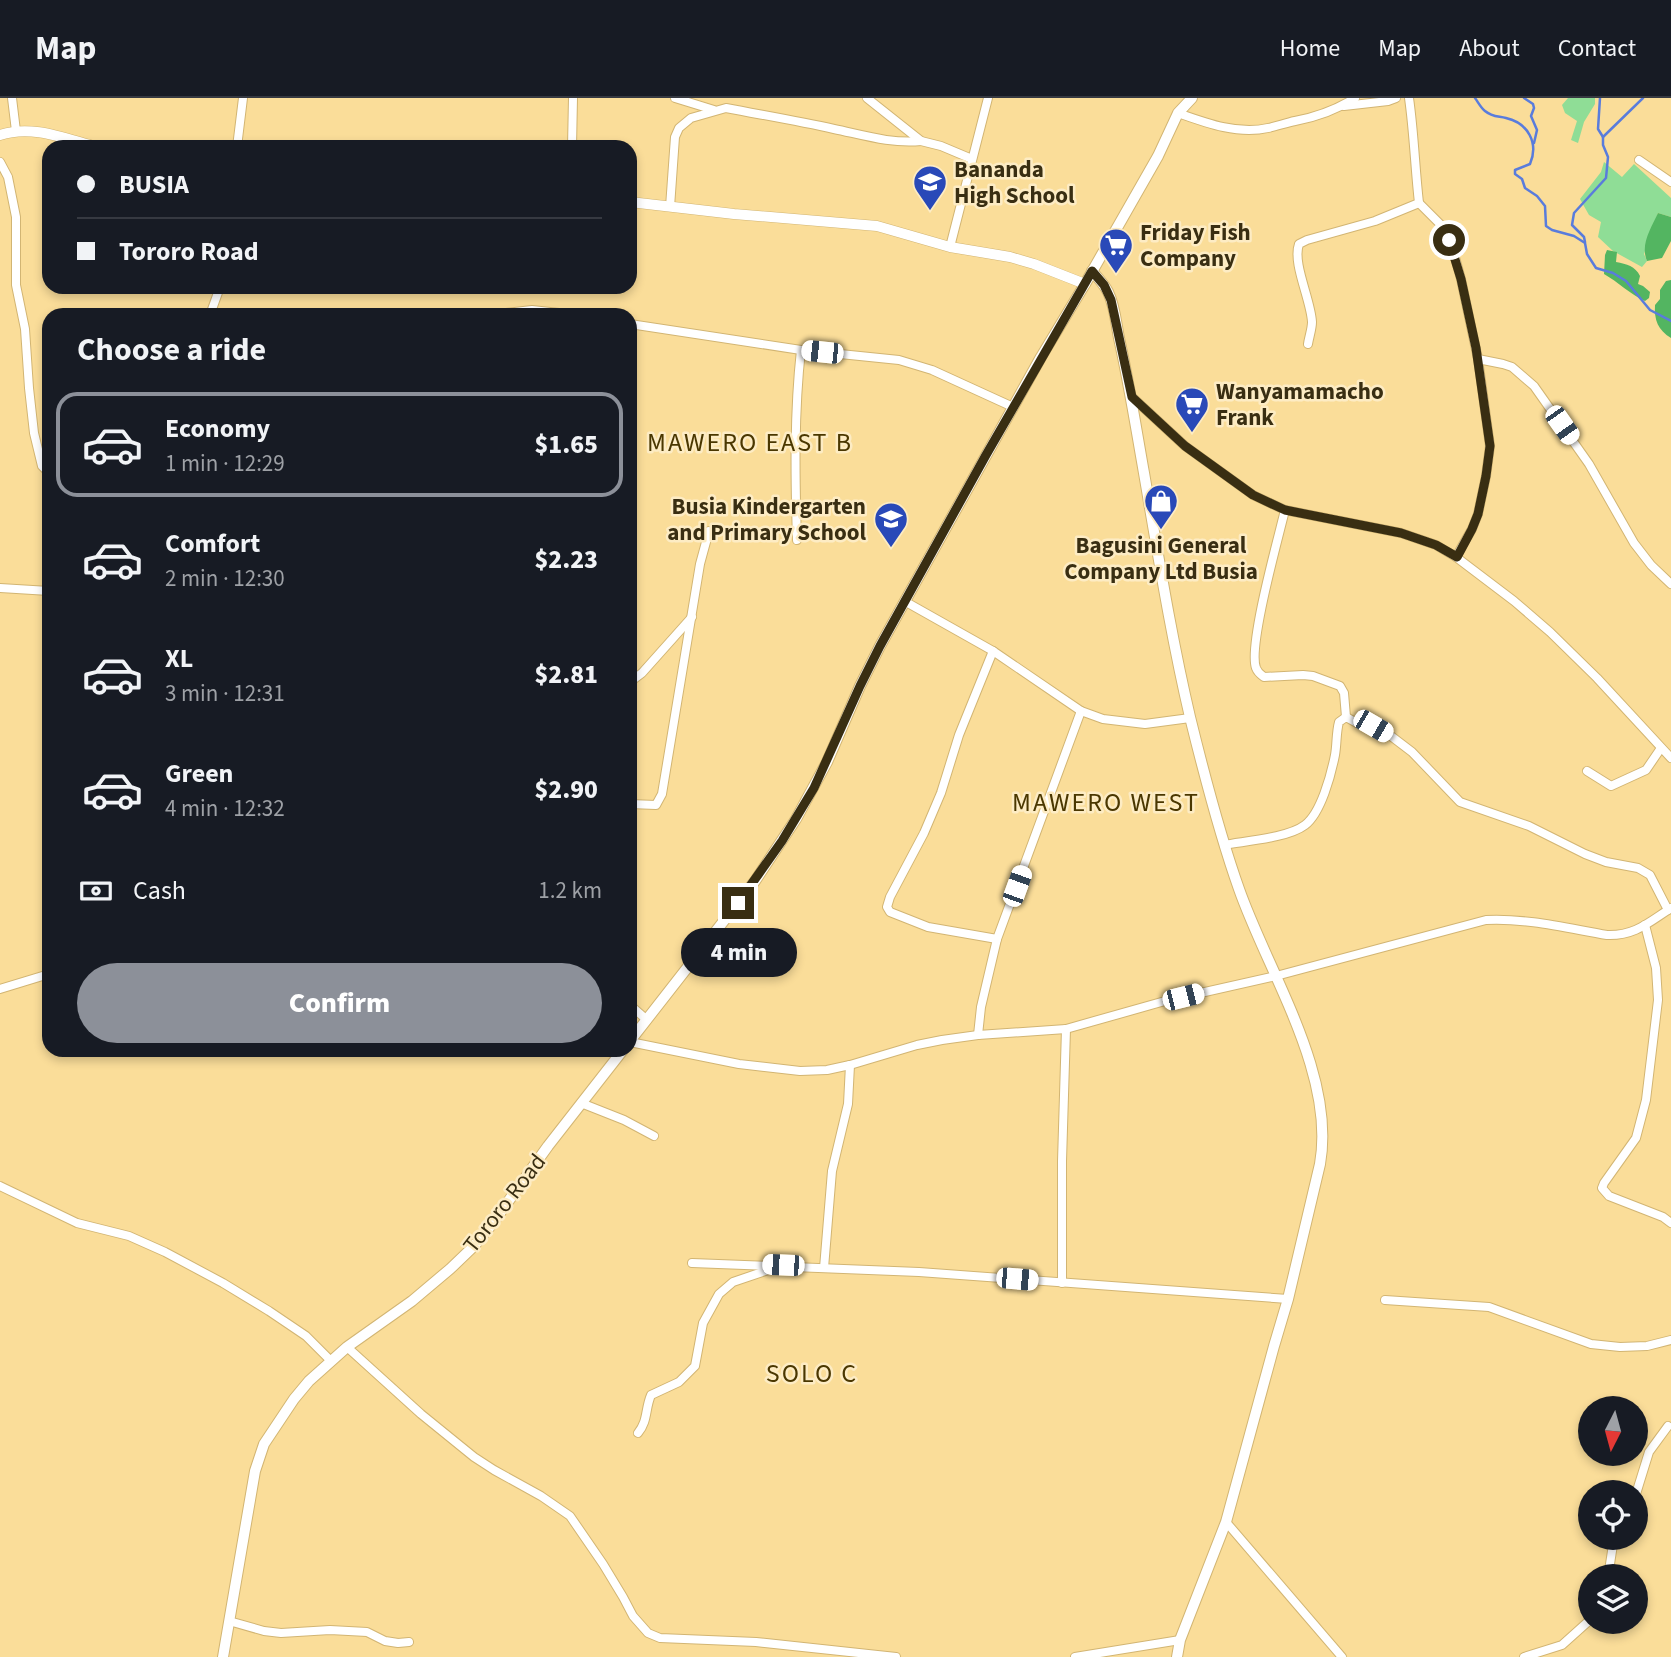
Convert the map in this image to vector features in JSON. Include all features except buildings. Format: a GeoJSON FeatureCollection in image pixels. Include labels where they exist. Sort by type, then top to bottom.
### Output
{"type":"FeatureCollection","features":[{"type":"Feature","properties":{"kind":"main road"},"geometry":{"type":"LineString","coordinates":[[637,1033],[755,881],[796,819],[827,762],[870,666],[905,602],[1013,407],[1158,156],[1178,113],[1192,98]]}},
{"type":"Feature","properties":{"kind":"main road"},"geometry":{"type":"LineString","coordinates":[[1092,271],[1104,285],[1111,300],[1132,397],[1172,636],[1190,718],[1224,845],[1245,906],[1312,1068],[1323,1123],[1324,1144],[1288,1299],[1226,1522],[1180,1640],[1177,1657]]}},
{"type":"Feature","properties":{"kind":"main road","name":"Tororo Road"},"geometry":{"type":"LineString","coordinates":[[223,1657],[255,1471],[264,1444],[309,1381],[347,1347],[412,1301],[474,1245],[617,1057]]}},
{"type":"Feature","properties":{"kind":"street"},"geometry":{"type":"LineString","coordinates":[[12,98],[16,131]]}},
{"type":"Feature","properties":{"kind":"street"},"geometry":{"type":"LineString","coordinates":[[238,140],[243,98]]}},
{"type":"Feature","properties":{"kind":"street"},"geometry":{"type":"LineString","coordinates":[[572,140],[573,98]]}},
{"type":"Feature","properties":{"kind":"street"},"geometry":{"type":"LineString","coordinates":[[675,98],[714,110]]}},
{"type":"Feature","properties":{"kind":"street"},"geometry":{"type":"LineString","coordinates":[[867,98],[921,141]]}},
{"type":"Feature","properties":{"kind":"street"},"geometry":{"type":"LineString","coordinates":[[950,247],[988,98]]}},
{"type":"Feature","properties":{"kind":"street"},"geometry":{"type":"LineString","coordinates":[[1342,107],[1355,98]]}},
{"type":"Feature","properties":{"kind":"street"},"geometry":{"type":"LineString","coordinates":[[1178,113],[1211,125],[1253,130],[1310,118],[1342,107],[1404,99],[1416,154],[1419,203],[1448,232],[1461,279],[1478,359],[1490,446],[1478,514],[1457,557]]}},
{"type":"Feature","properties":{"kind":"street"},"geometry":{"type":"LineString","coordinates":[[670,207],[677,132],[691,118],[726,108],[886,141],[921,141],[942,146],[972,159]]}},
{"type":"Feature","properties":{"kind":"street"},"geometry":{"type":"LineString","coordinates":[[0,135],[16,131],[36,132],[69,140]]}},
{"type":"Feature","properties":{"kind":"street"},"geometry":{"type":"LineString","coordinates":[[1639,160],[1671,182]]}},
{"type":"Feature","properties":{"kind":"street"},"geometry":{"type":"LineString","coordinates":[[0,162],[8,177],[16,217],[16,285],[25,329],[34,433],[42,466]]}},
{"type":"Feature","properties":{"kind":"street"},"geometry":{"type":"LineString","coordinates":[[637,203],[734,214],[861,223],[950,247],[1010,257],[1085,284]]}},
{"type":"Feature","properties":{"kind":"street"},"geometry":{"type":"LineString","coordinates":[[1308,344],[1312,322],[1298,262],[1299,244],[1375,221],[1419,203]]}},
{"type":"Feature","properties":{"kind":"street"},"geometry":{"type":"LineString","coordinates":[[637,325],[801,350],[899,360],[964,383],[1013,407]]}},
{"type":"Feature","properties":{"kind":"street"},"geometry":{"type":"LineString","coordinates":[[797,540],[796,424],[801,350]]}},
{"type":"Feature","properties":{"kind":"street"},"geometry":{"type":"LineString","coordinates":[[1478,359],[1512,367],[1534,386],[1589,464],[1634,543],[1651,565],[1671,584]]}},
{"type":"Feature","properties":{"kind":"street"},"geometry":{"type":"LineString","coordinates":[[1132,397],[1185,446],[1253,495],[1285,510],[1401,533],[1436,545],[1457,557],[1550,632],[1671,758]]}},
{"type":"Feature","properties":{"kind":"street"},"geometry":{"type":"LineString","coordinates":[[1285,510],[1259,627],[1256,668],[1264,677],[1313,676],[1340,686],[1344,693],[1346,717]]}},
{"type":"Feature","properties":{"kind":"street"},"geometry":{"type":"LineString","coordinates":[[637,804],[656,805],[661,799],[700,564],[709,531]]}},
{"type":"Feature","properties":{"kind":"street"},"geometry":{"type":"LineString","coordinates":[[0,588],[42,591]]}},
{"type":"Feature","properties":{"kind":"street"},"geometry":{"type":"LineString","coordinates":[[905,602],[993,651],[1081,711],[1103,719],[1145,724],[1190,718]]}},
{"type":"Feature","properties":{"kind":"street"},"geometry":{"type":"LineString","coordinates":[[637,677],[692,617]]}},
{"type":"Feature","properties":{"kind":"street"},"geometry":{"type":"LineString","coordinates":[[993,651],[924,833],[887,907],[890,912],[928,927],[997,939]]}},
{"type":"Feature","properties":{"kind":"street"},"geometry":{"type":"LineString","coordinates":[[978,1035],[981,1007],[997,939],[1081,711]]}},
{"type":"Feature","properties":{"kind":"street"},"geometry":{"type":"LineString","coordinates":[[1224,845],[1289,833],[1304,826],[1314,816],[1329,779],[1339,722],[1346,717]]}},
{"type":"Feature","properties":{"kind":"street"},"geometry":{"type":"LineString","coordinates":[[637,1044],[717,1061],[808,1071],[850,1065],[917,1045],[978,1035],[1066,1029],[1486,920],[1530,921],[1618,936],[1645,925],[1670,909],[1650,875],[1638,868],[1606,862],[1529,826],[1460,802],[1412,752],[1391,736],[1373,726],[1357,723],[1346,717]]}},
{"type":"Feature","properties":{"kind":"street"},"geometry":{"type":"LineString","coordinates":[[1587,771],[1611,786],[1646,770],[1661,748]]}},
{"type":"Feature","properties":{"kind":"street"},"geometry":{"type":"LineString","coordinates":[[1645,925],[1656,968],[1658,1000],[1646,1100],[1636,1138],[1602,1188],[1609,1196],[1670,1222]]}},
{"type":"Feature","properties":{"kind":"street"},"geometry":{"type":"LineString","coordinates":[[0,989],[42,976]]}},
{"type":"Feature","properties":{"kind":"street"},"geometry":{"type":"LineString","coordinates":[[637,1011],[647,1020]]}},
{"type":"Feature","properties":{"kind":"street"},"geometry":{"type":"LineString","coordinates":[[1062,1283],[1066,1029]]}},
{"type":"Feature","properties":{"kind":"street"},"geometry":{"type":"LineString","coordinates":[[824,1268],[832,1171],[848,1104],[850,1065]]}},
{"type":"Feature","properties":{"kind":"street"},"geometry":{"type":"LineString","coordinates":[[581,1103],[624,1120],[654,1136]]}},
{"type":"Feature","properties":{"kind":"street"},"geometry":{"type":"LineString","coordinates":[[0,1186],[77,1223],[129,1236],[177,1258],[269,1311],[306,1336],[331,1361]]}},
{"type":"Feature","properties":{"kind":"street"},"geometry":{"type":"LineString","coordinates":[[692,1262],[919,1272],[1288,1299]]}},
{"type":"Feature","properties":{"kind":"street"},"geometry":{"type":"LineString","coordinates":[[638,1433],[644,1426],[651,1395],[678,1382],[695,1366],[703,1322],[719,1294],[733,1282],[783,1265]]}},
{"type":"Feature","properties":{"kind":"street"},"geometry":{"type":"LineString","coordinates":[[1385,1300],[1489,1307],[1591,1344],[1647,1346],[1671,1340]]}},
{"type":"Feature","properties":{"kind":"street"},"geometry":{"type":"LineString","coordinates":[[347,1347],[421,1414],[474,1457],[570,1516],[603,1564],[633,1616],[648,1633],[660,1638],[756,1642],[897,1657]]}},
{"type":"Feature","properties":{"kind":"street"},"geometry":{"type":"LineString","coordinates":[[1640,1480],[1649,1452],[1668,1426]]}},
{"type":"Feature","properties":{"kind":"street"},"geometry":{"type":"LineString","coordinates":[[1226,1522],[1342,1657]]}},
{"type":"Feature","properties":{"kind":"street"},"geometry":{"type":"LineString","coordinates":[[229,1621],[281,1633],[330,1630],[367,1632],[385,1641],[409,1642]]}},
{"type":"Feature","properties":{"kind":"street"},"geometry":{"type":"LineString","coordinates":[[1524,1657],[1562,1645],[1578,1631]]}},
{"type":"Feature","properties":{"kind":"street"},"geometry":{"type":"LineString","coordinates":[[1075,1657],[1180,1640]]}},
{"type":"Feature","properties":{"kind":"green space"},"geometry":{"type":"Polygon","coordinates":[[[1568,98],[1595,98],[1595,104],[1584,122],[1578,143],[1571,140],[1577,121],[1565,113],[1562,105],[1568,98]]]}},
{"type":"Feature","properties":{"kind":"green space"},"geometry":{"type":"Polygon","coordinates":[[[1604,162],[1622,177],[1634,164],[1671,198],[1671,217],[1658,213],[1644,254],[1647,261],[1642,267],[1613,251],[1598,237],[1601,222],[1589,215],[1580,199],[1601,172],[1604,162]]]}},
{"type":"Feature","properties":{"kind":"green space"},"geometry":{"type":"Polygon","coordinates":[[[1658,213],[1671,217],[1671,241],[1662,258],[1647,261],[1646,243],[1658,213]]]}},
{"type":"Feature","properties":{"kind":"green space"},"geometry":{"type":"Polygon","coordinates":[[[1607,250],[1617,252],[1616,262],[1636,270],[1640,276],[1638,284],[1650,292],[1649,298],[1645,301],[1604,274],[1607,250]]]}},
{"type":"Feature","properties":{"kind":"green space"},"geometry":{"type":"Polygon","coordinates":[[[1671,280],[1671,338],[1656,320],[1655,305],[1660,299],[1660,290],[1666,281],[1671,280]]]}},
{"type":"Feature","properties":{"kind":"waterway"},"geometry":{"type":"LineString","coordinates":[[1475,98],[1488,113],[1520,124],[1530,135],[1533,149],[1530,164],[1515,170],[1515,174],[1522,179],[1525,188],[1545,206],[1546,226],[1585,243],[1587,254],[1596,268],[1613,273],[1626,281],[1650,310],[1671,321]]}},
{"type":"Feature","properties":{"kind":"waterway"},"geometry":{"type":"LineString","coordinates":[[1524,98],[1533,104],[1534,108],[1531,116],[1537,130],[1534,143]]}},
{"type":"Feature","properties":{"kind":"waterway"},"geometry":{"type":"LineString","coordinates":[[1585,242],[1584,237],[1572,225],[1574,213],[1606,178],[1608,157],[1598,129],[1600,98]]}},
{"type":"Feature","properties":{"kind":"waterway"},"geometry":{"type":"LineString","coordinates":[[1603,137],[1643,98]]}},
{"type":"Feature","properties":{"kind":"place","name":"Bananda High School"},"geometry":{"type":"Point","coordinates":[930,212]}},
{"type":"Feature","properties":{"kind":"place","name":"Friday Fish Company"},"geometry":{"type":"Point","coordinates":[1116,275]}},
{"type":"Feature","properties":{"kind":"place","name":"Wanyamamacho Frank"},"geometry":{"type":"Point","coordinates":[1192,434]}},
{"type":"Feature","properties":{"kind":"place","name":"Bagusini General Company Ltd Busia"},"geometry":{"type":"Point","coordinates":[1161,531]}},
{"type":"Feature","properties":{"kind":"place","name":"Busia Kindergarten and Primary School"},"geometry":{"type":"Point","coordinates":[891,549]}},
{"type":"Feature","properties":{"kind":"district","name":"MAWERO EAST B"},"geometry":{"type":"Point","coordinates":[750,442]}},
{"type":"Feature","properties":{"kind":"district","name":"MAWERO WEST"},"geometry":{"type":"Point","coordinates":[1106,802]}},
{"type":"Feature","properties":{"kind":"district","name":"SOLO C"},"geometry":{"type":"Point","coordinates":[812,1373]}},
{"type":"Feature","properties":{"kind":"route"},"geometry":{"type":"LineString","coordinates":[[738,903],[782,841],[814,788],[880,646],[1092,271],[1104,285],[1111,300],[1132,397],[1185,446],[1253,495],[1285,510],[1401,533],[1436,545],[1457,557],[1478,514],[1490,446],[1476,348],[1461,279],[1449,240]]}}]}
